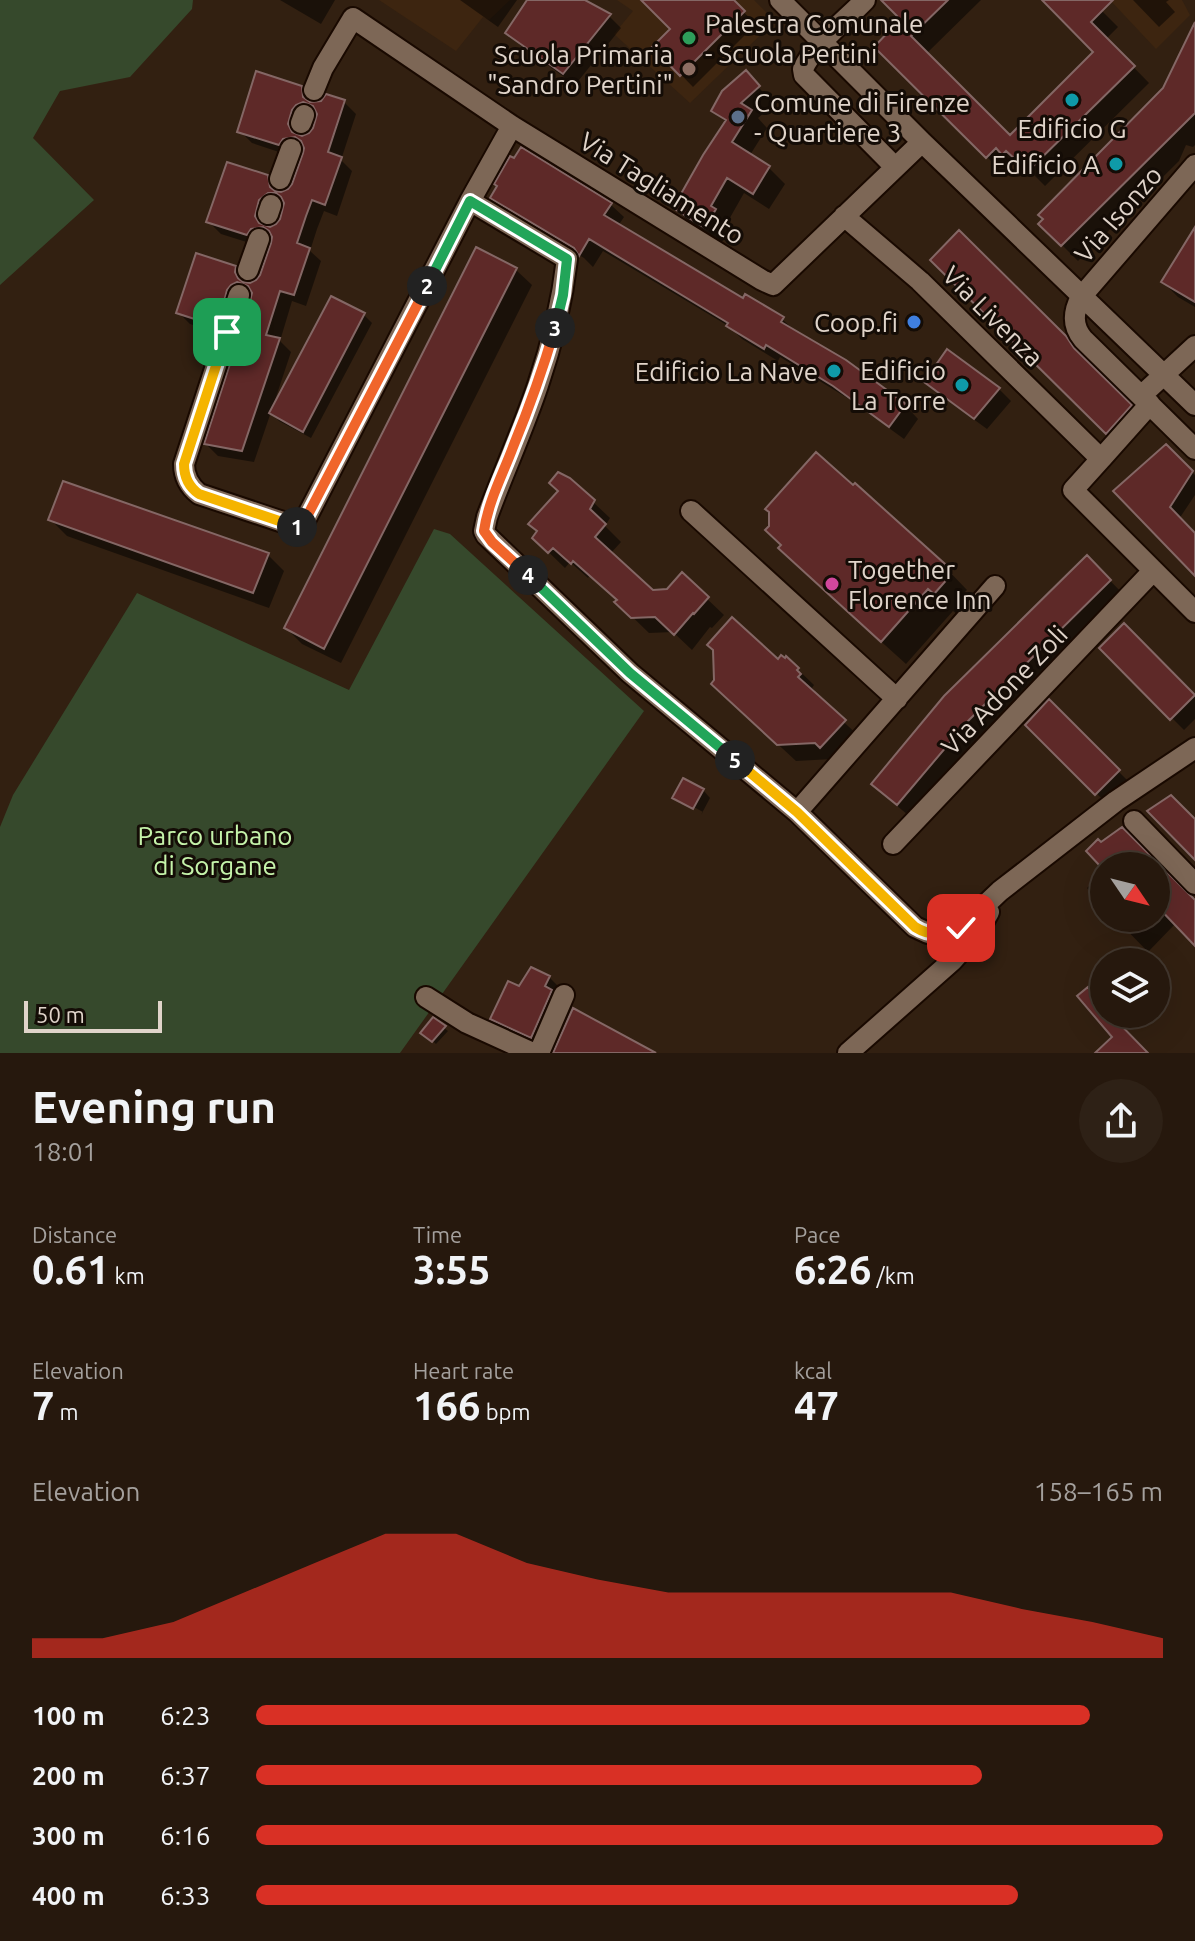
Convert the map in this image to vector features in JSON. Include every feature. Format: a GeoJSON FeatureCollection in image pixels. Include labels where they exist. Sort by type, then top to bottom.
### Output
{"type":"FeatureCollection","features":[{"type":"Feature","properties":{"kind":"street"},"geometry":{"type":"LineString","coordinates":[[780,0],[922,142],[1195,405]]}},
{"type":"Feature","properties":{"kind":"street"},"geometry":{"type":"LineString","coordinates":[[865,0],[805,64],[804,75],[895,167]]}},
{"type":"Feature","properties":{"kind":"street","name":"Via Tagliamento"},"geometry":{"type":"LineString","coordinates":[[314,90],[323,68],[353,18],[512,126],[773,285],[922,142]]}},
{"type":"Feature","properties":{"kind":"street"},"geometry":{"type":"LineString","coordinates":[[227,332],[184,464],[186,478],[191,488],[199,494],[301,528],[512,126]]}},
{"type":"Feature","properties":{"kind":"street"},"geometry":{"type":"LineString","coordinates":[[280,179],[291,149]]}},
{"type":"Feature","properties":{"kind":"street","name":"Via Isonzo"},"geometry":{"type":"LineString","coordinates":[[1081,297],[1195,165]]}},
{"type":"Feature","properties":{"kind":"street"},"geometry":{"type":"LineString","coordinates":[[470,201],[567,259],[563,295],[538,386],[487,517],[486,535],[630,673],[797,812],[920,931],[952,933],[971,920],[1000,891],[1116,801],[1195,748]]}},
{"type":"Feature","properties":{"kind":"street","name":"Via Livenza"},"geometry":{"type":"LineString","coordinates":[[844,216],[920,281],[1101,459]]}},
{"type":"Feature","properties":{"kind":"street"},"geometry":{"type":"LineString","coordinates":[[248,270],[259,239]]}},
{"type":"Feature","properties":{"kind":"street"},"geometry":{"type":"LineString","coordinates":[[1081,297],[1075,312],[1077,331],[1195,449]]}},
{"type":"Feature","properties":{"kind":"street"},"geometry":{"type":"LineString","coordinates":[[1195,346],[1165,375],[1101,459],[1073,490],[1195,612]]}},
{"type":"Feature","properties":{"kind":"street"},"geometry":{"type":"LineString","coordinates":[[691,511],[897,699]]}},
{"type":"Feature","properties":{"kind":"street","name":"Via Adone Zoli"},"geometry":{"type":"LineString","coordinates":[[893,844],[1153,571]]}},
{"type":"Feature","properties":{"kind":"street"},"geometry":{"type":"LineString","coordinates":[[797,812],[995,586]]}},
{"type":"Feature","properties":{"kind":"street"},"geometry":{"type":"LineString","coordinates":[[1134,821],[1195,884]]}},
{"type":"Feature","properties":{"kind":"street"},"geometry":{"type":"LineString","coordinates":[[848,1053],[962,951],[978,932],[1000,891]]}},
{"type":"Feature","properties":{"kind":"street"},"geometry":{"type":"LineString","coordinates":[[426,997],[467,1023],[536,1053],[564,995]]}},
{"type":"Feature","properties":{"kind":"shaded area","name":"Scuola Primaria \"Sandro Pertini\""},"geometry":{"type":"Polygon","coordinates":[[[379,0],[510,0],[489,20],[483,17],[456,51],[379,0]]]}},
{"type":"Feature","properties":{"kind":"shaded area","name":"Scuola Primaria \"Sandro Pertini\""},"geometry":{"type":"Polygon","coordinates":[[[617,0],[754,0],[775,21],[690,103],[614,34],[633,11],[617,0]]]}},
{"type":"Feature","properties":{"kind":"shaded area"},"geometry":{"type":"Polygon","coordinates":[[[1110,0],[1182,0],[1190,15],[1156,49],[1110,0]]]}},
{"type":"Feature","properties":{"kind":"green space"},"geometry":{"type":"Polygon","coordinates":[[[0,0],[193,0],[192,9],[130,77],[60,91],[33,138],[94,200],[0,285],[0,0]]]}},
{"type":"Feature","properties":{"kind":"green space","name":"Parco urbano di Sorgane"},"geometry":{"type":"Polygon","coordinates":[[[434,529],[450,534],[644,711],[400,1053],[0,1053],[0,827],[13,795],[137,593],[349,690],[434,529]]]}},
{"type":"Feature","properties":{"kind":"building"},"geometry":{"type":"Polygon","coordinates":[[[527,0],[585,0],[611,14],[563,74],[505,33],[527,0]]]}},
{"type":"Feature","properties":{"kind":"building","name":"Palestra Comunale - Scuola Pertini"},"geometry":{"type":"Polygon","coordinates":[[[641,0],[734,0],[745,11],[680,76],[652,47],[670,29],[641,0]]]}},
{"type":"Feature","properties":{"kind":"building","name":"Edificio G"},"geometry":{"type":"Polygon","coordinates":[[[881,0],[948,0],[911,36],[1010,135],[1093,52],[1042,0],[1113,0],[1091,22],[1135,66],[1028,171],[1006,151],[1002,155],[996,148],[986,158],[874,47],[892,28],[888,24],[897,16],[881,0]]]}},
{"type":"Feature","properties":{"kind":"building","name":"Edificio A"},"geometry":{"type":"Polygon","coordinates":[[[1195,22],[1195,113],[1061,246],[1038,224],[1043,219],[1038,215],[1163,88],[1195,22]]]}},
{"type":"Feature","properties":{"kind":"building"},"geometry":{"type":"Polygon","coordinates":[[[746,70],[760,86],[741,103],[752,110],[732,142],[770,166],[753,194],[727,178],[711,206],[716,209],[705,228],[673,208],[726,120],[711,111],[722,91],[746,70]]]}},
{"type":"Feature","properties":{"kind":"building"},"geometry":{"type":"Polygon","coordinates":[[[256,71],[302,86],[303,97],[310,102],[321,101],[326,94],[345,100],[328,152],[342,157],[325,205],[312,200],[306,216],[297,243],[310,248],[294,295],[280,291],[266,335],[280,338],[242,451],[204,444],[239,329],[230,320],[216,326],[176,313],[196,253],[236,266],[238,278],[250,283],[260,275],[271,243],[269,231],[263,227],[251,229],[247,235],[206,222],[227,162],[268,175],[270,187],[281,192],[292,184],[304,148],[295,137],[283,139],[279,145],[237,132],[256,71]],[[303,102],[292,110],[288,124],[292,132],[302,136],[313,128],[317,114],[313,106],[303,102]],[[268,193],[259,200],[255,216],[259,223],[270,227],[276,224],[284,203],[281,197],[268,193]],[[237,282],[231,285],[223,306],[227,313],[238,317],[248,309],[252,293],[248,286],[237,282]]]}},
{"type":"Feature","properties":{"kind":"building"},"geometry":{"type":"Polygon","coordinates":[[[521,147],[612,203],[604,215],[743,298],[745,294],[784,317],[781,322],[846,360],[906,404],[889,427],[833,386],[766,345],[764,349],[726,326],[728,323],[589,239],[579,256],[574,248],[490,198],[497,186],[494,184],[510,156],[514,158],[521,147]]]}},
{"type":"Feature","properties":{"kind":"building"},"geometry":{"type":"Polygon","coordinates":[[[1195,227],[1195,302],[1161,282],[1195,227]]]}},
{"type":"Feature","properties":{"kind":"building"},"geometry":{"type":"Polygon","coordinates":[[[959,230],[1132,405],[1106,434],[930,260],[959,230]]]}},
{"type":"Feature","properties":{"kind":"building"},"geometry":{"type":"Polygon","coordinates":[[[476,247],[517,268],[324,649],[284,628],[476,247]]]}},
{"type":"Feature","properties":{"kind":"building"},"geometry":{"type":"Polygon","coordinates":[[[331,296],[365,313],[303,432],[269,413],[331,296]]]}},
{"type":"Feature","properties":{"kind":"building","name":"Edificio La Torre"},"geometry":{"type":"Polygon","coordinates":[[[947,349],[1000,388],[974,419],[924,382],[947,349]]]}},
{"type":"Feature","properties":{"kind":"building"},"geometry":{"type":"Polygon","coordinates":[[[1166,444],[1193,471],[1170,507],[1195,533],[1195,576],[1113,491],[1166,444]]]}},
{"type":"Feature","properties":{"kind":"building","name":"Together Florence Inn"},"geometry":{"type":"Polygon","coordinates":[[[816,452],[945,564],[942,568],[951,575],[934,594],[928,589],[881,642],[778,548],[781,545],[765,530],[769,526],[769,512],[765,509],[816,452]]]}},
{"type":"Feature","properties":{"kind":"building"},"geometry":{"type":"Polygon","coordinates":[[[558,472],[570,478],[595,500],[590,509],[606,524],[595,537],[653,590],[667,589],[682,572],[709,597],[674,635],[655,617],[631,618],[614,602],[617,600],[573,561],[571,564],[553,548],[548,553],[532,538],[537,531],[528,524],[558,491],[549,483],[558,472]]]}},
{"type":"Feature","properties":{"kind":"building"},"geometry":{"type":"Polygon","coordinates":[[[63,481],[269,553],[253,593],[48,520],[63,481]]]}},
{"type":"Feature","properties":{"kind":"building"},"geometry":{"type":"Polygon","coordinates":[[[1087,555],[1111,580],[969,720],[897,805],[871,784],[944,696],[1087,555]]]}},
{"type":"Feature","properties":{"kind":"building"},"geometry":{"type":"Polygon","coordinates":[[[732,617],[778,659],[781,655],[786,656],[799,668],[797,670],[801,674],[798,677],[846,720],[820,748],[815,743],[777,745],[711,684],[714,680],[713,650],[707,645],[732,617]]]}},
{"type":"Feature","properties":{"kind":"building"},"geometry":{"type":"Polygon","coordinates":[[[1124,623],[1195,695],[1170,720],[1099,648],[1124,623]]]}},
{"type":"Feature","properties":{"kind":"building"},"geometry":{"type":"Polygon","coordinates":[[[1049,699],[1120,770],[1095,795],[1025,725],[1049,699]]]}},
{"type":"Feature","properties":{"kind":"building"},"geometry":{"type":"Polygon","coordinates":[[[683,778],[704,789],[693,809],[672,798],[683,778]]]}},
{"type":"Feature","properties":{"kind":"building"},"geometry":{"type":"Polygon","coordinates":[[[1171,795],[1195,819],[1195,860],[1147,811],[1171,795]]]}},
{"type":"Feature","properties":{"kind":"building"},"geometry":{"type":"Polygon","coordinates":[[[1122,827],[1147,852],[1090,852],[1090,855],[1086,851],[1098,839],[1101,842],[1122,827]]]}},
{"type":"Feature","properties":{"kind":"building"},"geometry":{"type":"Polygon","coordinates":[[[1170,875],[1195,900],[1195,946],[1170,920],[1170,875]]]}},
{"type":"Feature","properties":{"kind":"building"},"geometry":{"type":"Polygon","coordinates":[[[531,967],[550,976],[545,986],[552,990],[531,1038],[490,1019],[508,981],[519,986],[531,967]]]}},
{"type":"Feature","properties":{"kind":"building"},"geometry":{"type":"Polygon","coordinates":[[[1088,987],[1090,1011],[1077,996],[1088,987]]]}},
{"type":"Feature","properties":{"kind":"building"},"geometry":{"type":"Polygon","coordinates":[[[573,1008],[656,1053],[553,1053],[573,1008]]]}},
{"type":"Feature","properties":{"kind":"building"},"geometry":{"type":"Polygon","coordinates":[[[433,1017],[446,1026],[432,1042],[420,1033],[433,1017]]]}},
{"type":"Feature","properties":{"kind":"building"},"geometry":{"type":"Polygon","coordinates":[[[1104,1028],[1124,1028],[1148,1053],[1095,1053],[1112,1037],[1104,1028]]]}},
{"type":"Feature","properties":{"kind":"place","name":"Palestra Comunale - Scuola Pertini"},"geometry":{"type":"Point","coordinates":[689,38]}},
{"type":"Feature","properties":{"kind":"place","name":"Scuola Primaria \"Sandro Pertini\""},"geometry":{"type":"Point","coordinates":[689,69]}},
{"type":"Feature","properties":{"kind":"place","name":"Edificio G"},"geometry":{"type":"Point","coordinates":[1072,100]}},
{"type":"Feature","properties":{"kind":"place","name":"Comune di Firenze - Quartiere 3"},"geometry":{"type":"Point","coordinates":[738,117]}},
{"type":"Feature","properties":{"kind":"place","name":"Edificio A"},"geometry":{"type":"Point","coordinates":[1116,164]}},
{"type":"Feature","properties":{"kind":"place","name":"Coop.fi"},"geometry":{"type":"Point","coordinates":[914,322]}},
{"type":"Feature","properties":{"kind":"place","name":"Edificio La Nave"},"geometry":{"type":"Point","coordinates":[834,371]}},
{"type":"Feature","properties":{"kind":"place","name":"Edificio La Torre"},"geometry":{"type":"Point","coordinates":[962,385]}},
{"type":"Feature","properties":{"kind":"place","name":"Together Florence Inn"},"geometry":{"type":"Point","coordinates":[832,584]}},
{"type":"Feature","properties":{"kind":"route"},"geometry":{"type":"LineString","coordinates":[[227,332],[184,464],[186,478],[191,488],[199,494],[301,528],[470,201],[567,259],[563,295],[538,386],[487,517],[486,535],[630,673],[797,812],[915,927],[928,933],[944,934],[961,928]]}}]}
